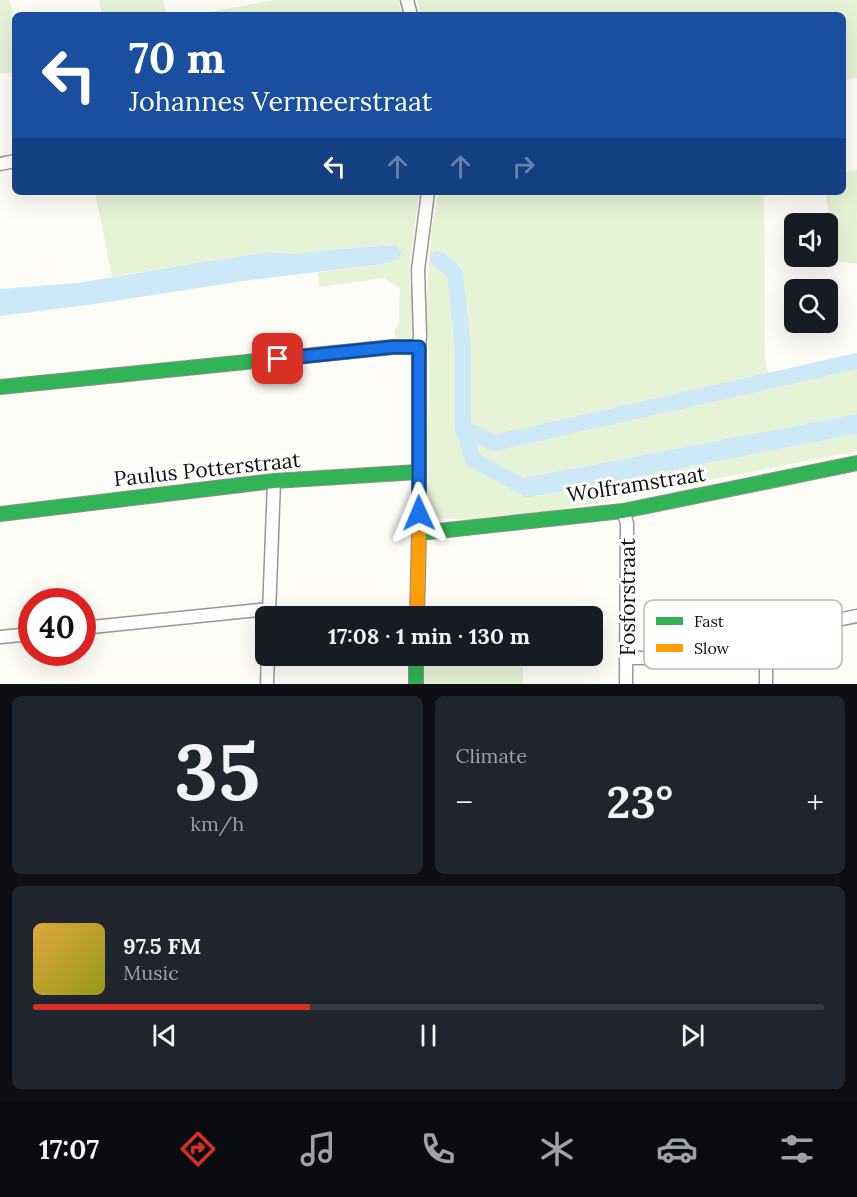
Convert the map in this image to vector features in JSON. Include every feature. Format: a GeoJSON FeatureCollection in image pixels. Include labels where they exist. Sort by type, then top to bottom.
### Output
{"type":"FeatureCollection","features":[{"type":"Feature","properties":{"kind":"street"},"geometry":{"type":"LineString","coordinates":[[417,606],[420,336],[418,270],[428,195]]}},
{"type":"Feature","properties":{"kind":"street"},"geometry":{"type":"LineString","coordinates":[[0,387],[393,347],[419,347]]}},
{"type":"Feature","properties":{"kind":"street","name":"Wolframstraat"},"geometry":{"type":"LineString","coordinates":[[419,533],[623,511],[857,463]]}},
{"type":"Feature","properties":{"kind":"street","name":"Paulus Potterstraat"},"geometry":{"type":"LineString","coordinates":[[0,514],[274,481],[418,472]]}},
{"type":"Feature","properties":{"kind":"street"},"geometry":{"type":"LineString","coordinates":[[269,606],[274,481]]}},
{"type":"Feature","properties":{"kind":"street","name":"Fosforstraat"},"geometry":{"type":"LineString","coordinates":[[623,511],[627,523],[626,684]]}},
{"type":"Feature","properties":{"kind":"street"},"geometry":{"type":"LineString","coordinates":[[96,627],[255,614]]}},
{"type":"Feature","properties":{"kind":"street"},"geometry":{"type":"LineString","coordinates":[[842,619],[857,616]]}},
{"type":"Feature","properties":{"kind":"street"},"geometry":{"type":"LineString","coordinates":[[0,637],[18,635]]}},
{"type":"Feature","properties":{"kind":"street"},"geometry":{"type":"LineString","coordinates":[[627,658],[644,658]]}},
{"type":"Feature","properties":{"kind":"street"},"geometry":{"type":"LineString","coordinates":[[267,684],[268,666]]}},
{"type":"Feature","properties":{"kind":"street"},"geometry":{"type":"LineString","coordinates":[[416,666],[416,684]]}},
{"type":"Feature","properties":{"kind":"green space"},"geometry":{"type":"Polygon","coordinates":[[[0,0],[10,0],[12,72],[0,74],[0,0]]]}},
{"type":"Feature","properties":{"kind":"green space"},"geometry":{"type":"Polygon","coordinates":[[[99,0],[163,0],[166,12],[101,12],[99,0]]]}},
{"type":"Feature","properties":{"kind":"green space"},"geometry":{"type":"Polygon","coordinates":[[[275,0],[398,0],[401,12],[210,12],[275,0]]]}},
{"type":"Feature","properties":{"kind":"green space"},"geometry":{"type":"Polygon","coordinates":[[[417,0],[857,0],[857,78],[846,80],[846,12],[420,12],[417,0]]]}},
{"type":"Feature","properties":{"kind":"green space"},"geometry":{"type":"Polygon","coordinates":[[[857,170],[857,264],[838,261],[838,213],[829,213],[826,195],[846,195],[846,172],[857,170]]]}},
{"type":"Feature","properties":{"kind":"green space"},"geometry":{"type":"Polygon","coordinates":[[[96,195],[419,195],[409,274],[413,307],[410,343],[397,342],[394,330],[399,323],[400,288],[384,278],[319,287],[318,272],[395,261],[395,245],[295,254],[270,252],[112,277],[96,195]]]}},
{"type":"Feature","properties":{"kind":"green space"},"geometry":{"type":"Polygon","coordinates":[[[437,195],[764,195],[765,360],[770,381],[857,361],[857,414],[523,478],[516,486],[544,495],[857,434],[857,451],[544,513],[471,520],[434,515],[426,506],[424,495],[430,386],[426,316],[431,233],[437,195]]]}},
{"type":"Feature","properties":{"kind":"green space"},"geometry":{"type":"Polygon","coordinates":[[[423,666],[523,666],[523,684],[423,684],[423,666]]]}},
{"type":"Feature","properties":{"kind":"water"},"geometry":{"type":"Polygon","coordinates":[[[395,245],[401,251],[400,257],[390,263],[243,281],[0,316],[0,289],[78,283],[270,252],[295,254],[395,245]]]}},
{"type":"Feature","properties":{"kind":"water"},"geometry":{"type":"Polygon","coordinates":[[[857,414],[857,434],[544,495],[529,494],[516,486],[523,478],[857,414]]]}},
{"type":"Feature","properties":{"kind":"waterway"},"geometry":{"type":"LineString","coordinates":[[438,259],[455,274],[463,350],[463,428],[473,460],[528,489],[536,487]]}},
{"type":"Feature","properties":{"kind":"waterway"},"geometry":{"type":"LineString","coordinates":[[463,428],[494,443],[857,361]]}},
{"type":"Feature","properties":{"kind":"traffic: fast"},"geometry":{"type":"LineString","coordinates":[[0,387],[393,347],[419,347],[419,377]]}},
{"type":"Feature","properties":{"kind":"traffic: fast"},"geometry":{"type":"LineString","coordinates":[[419,533],[623,511],[857,463]]}},
{"type":"Feature","properties":{"kind":"traffic: fast"},"geometry":{"type":"LineString","coordinates":[[0,514],[274,481],[418,472]]}},
{"type":"Feature","properties":{"kind":"traffic: fast"},"geometry":{"type":"LineString","coordinates":[[416,666],[416,684]]}},
{"type":"Feature","properties":{"kind":"traffic: slow"},"geometry":{"type":"LineString","coordinates":[[417,606],[419,377]]}},
{"type":"Feature","properties":{"kind":"route"},"geometry":{"type":"LineString","coordinates":[[278,359],[393,347],[419,347],[419,513]]}}]}
